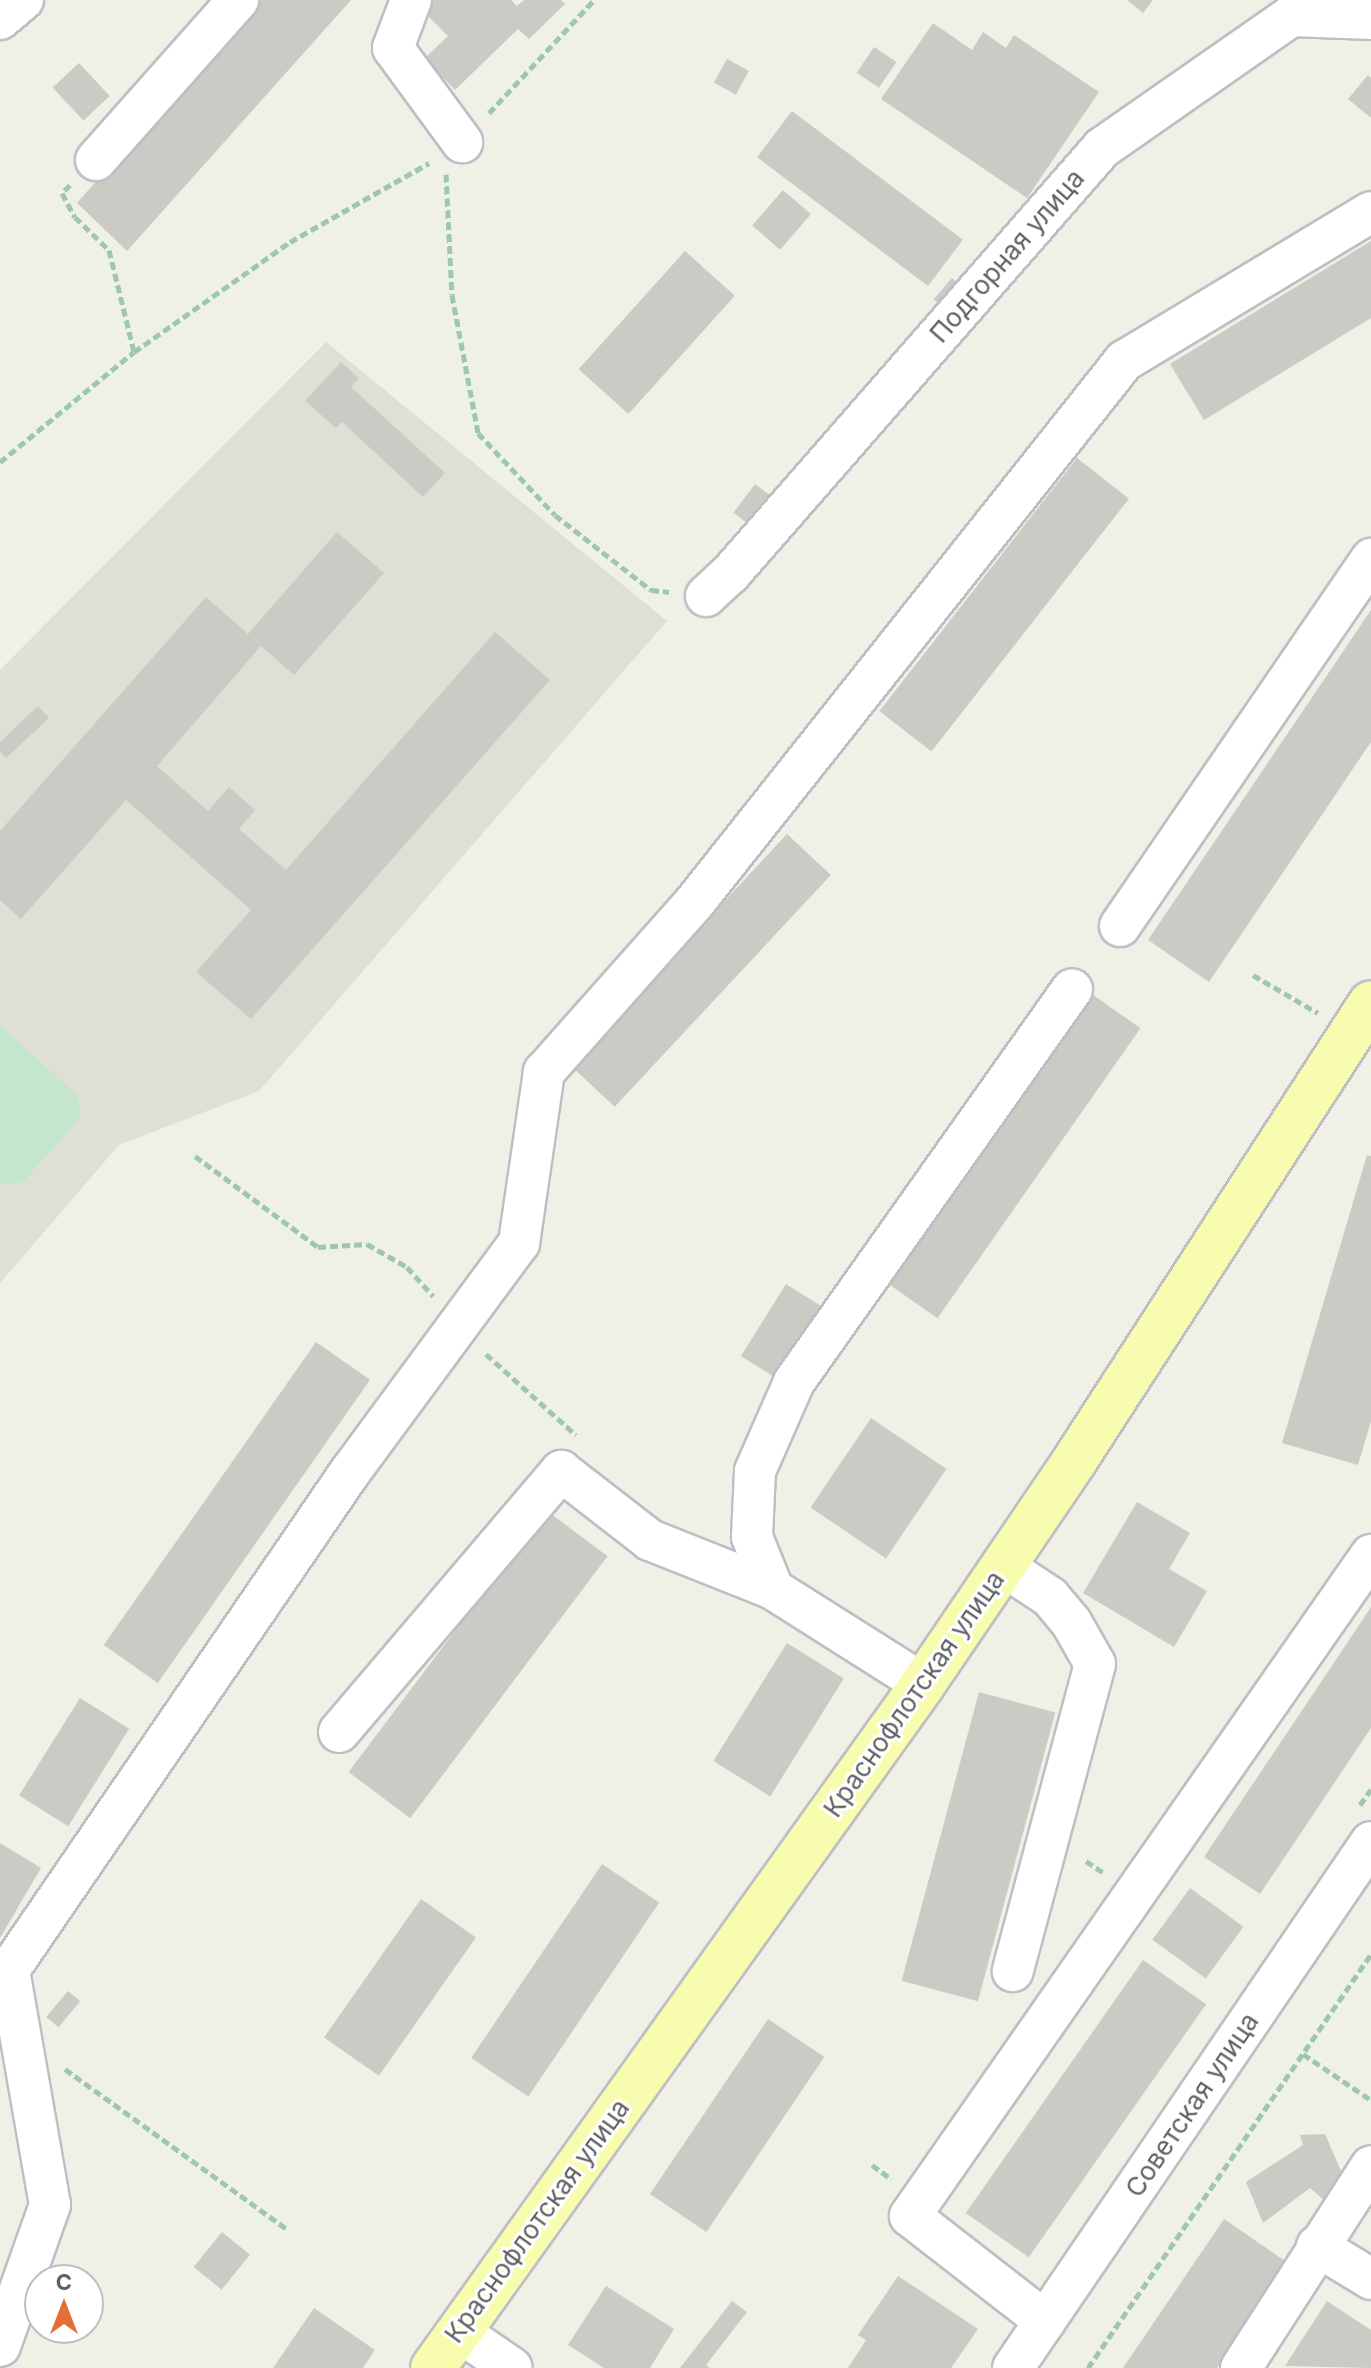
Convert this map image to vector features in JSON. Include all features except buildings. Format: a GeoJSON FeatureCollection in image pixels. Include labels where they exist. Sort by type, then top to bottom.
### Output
{"type":"FeatureCollection","features":[{"type":"Feature","properties":{"kind":"main road","name":"Краснофлотская улица"},"geometry":{"type":"LineString","coordinates":[[433,2368],[923,1684],[1003,1566],[1358,1015]]}},
{"type":"Feature","properties":{"kind":"street"},"geometry":{"type":"LineString","coordinates":[[0,19],[23,0]]}},
{"type":"Feature","properties":{"kind":"street"},"geometry":{"type":"LineString","coordinates":[[96,160],[238,0]]}},
{"type":"Feature","properties":{"kind":"street"},"geometry":{"type":"LineString","coordinates":[[411,0],[393,48],[454,148]]}},
{"type":"Feature","properties":{"kind":"street","name":"Подгорная улица"},"geometry":{"type":"LineString","coordinates":[[706,596],[730,574],[1102,148],[1291,16],[1360,15]]}},
{"type":"Feature","properties":{"kind":"street"},"geometry":{"type":"LineString","coordinates":[[0,2346],[7,2306],[50,2205],[13,2032],[9,1970],[350,1472],[519,1243],[544,1072],[694,903],[1124,361],[1371,212]]}},
{"type":"Feature","properties":{"kind":"street"},"geometry":{"type":"LineString","coordinates":[[1120,926],[1371,559]]}},
{"type":"Feature","properties":{"kind":"street"},"geometry":{"type":"LineString","coordinates":[[773,1589],[752,1537],[755,1471],[794,1382],[1072,990]]}},
{"type":"Feature","properties":{"kind":"street"},"geometry":{"type":"LineString","coordinates":[[339,1732],[561,1471],[650,1540],[773,1589],[923,1684]]}},
{"type":"Feature","properties":{"kind":"street"},"geometry":{"type":"LineString","coordinates":[[1045,2321],[910,2216],[1371,1555]]}},
{"type":"Feature","properties":{"kind":"street"},"geometry":{"type":"LineString","coordinates":[[1003,1566],[1050,1597],[1071,1622],[1095,1664],[1013,1971]]}},
{"type":"Feature","properties":{"kind":"street","name":"Советская улица"},"geometry":{"type":"LineString","coordinates":[[1013,2368],[1371,1842]]}},
{"type":"Feature","properties":{"kind":"street"},"geometry":{"type":"LineString","coordinates":[[1246,2366],[1317,2246],[1371,2166]]}},
{"type":"Feature","properties":{"kind":"street"},"geometry":{"type":"LineString","coordinates":[[1317,2246],[1371,2279]]}},
{"type":"Feature","properties":{"kind":"street"},"geometry":{"type":"LineString","coordinates":[[458,2331],[512,2368]]}},
{"type":"Feature","properties":{"kind":"path"},"geometry":{"type":"LineString","coordinates":[[0,462],[134,352],[290,242],[454,148],[594,0]]}},
{"type":"Feature","properties":{"kind":"path"},"geometry":{"type":"LineString","coordinates":[[454,148],[452,295],[478,433],[555,515],[651,590],[706,596]]}},
{"type":"Feature","properties":{"kind":"path"},"geometry":{"type":"LineString","coordinates":[[96,160],[62,193],[75,217],[109,250],[134,352]]}},
{"type":"Feature","properties":{"kind":"path"},"geometry":{"type":"LineString","coordinates":[[1253,975],[1358,1015]]}},
{"type":"Feature","properties":{"kind":"path"},"geometry":{"type":"LineString","coordinates":[[195,1156],[318,1247],[367,1244],[407,1267],[458,1325],[587,1445]]}},
{"type":"Feature","properties":{"kind":"path"},"geometry":{"type":"LineString","coordinates":[[1088,2368],[1371,1954]]}},
{"type":"Feature","properties":{"kind":"path"},"geometry":{"type":"LineString","coordinates":[[13,2032],[288,2230]]}},
{"type":"Feature","properties":{"kind":"path"},"geometry":{"type":"LineString","coordinates":[[1303,2054],[1371,2100]]}},
{"type":"Feature","properties":{"kind":"shaded area"},"geometry":{"type":"Polygon","coordinates":[[[326,342],[667,621],[259,1091],[119,1145],[0,1283],[0,670],[326,342]]]}},
{"type":"Feature","properties":{"kind":"green space"},"geometry":{"type":"Polygon","coordinates":[[[0,1025],[78,1096],[81,1117],[22,1183],[0,1183],[0,1025]]]}}]}
